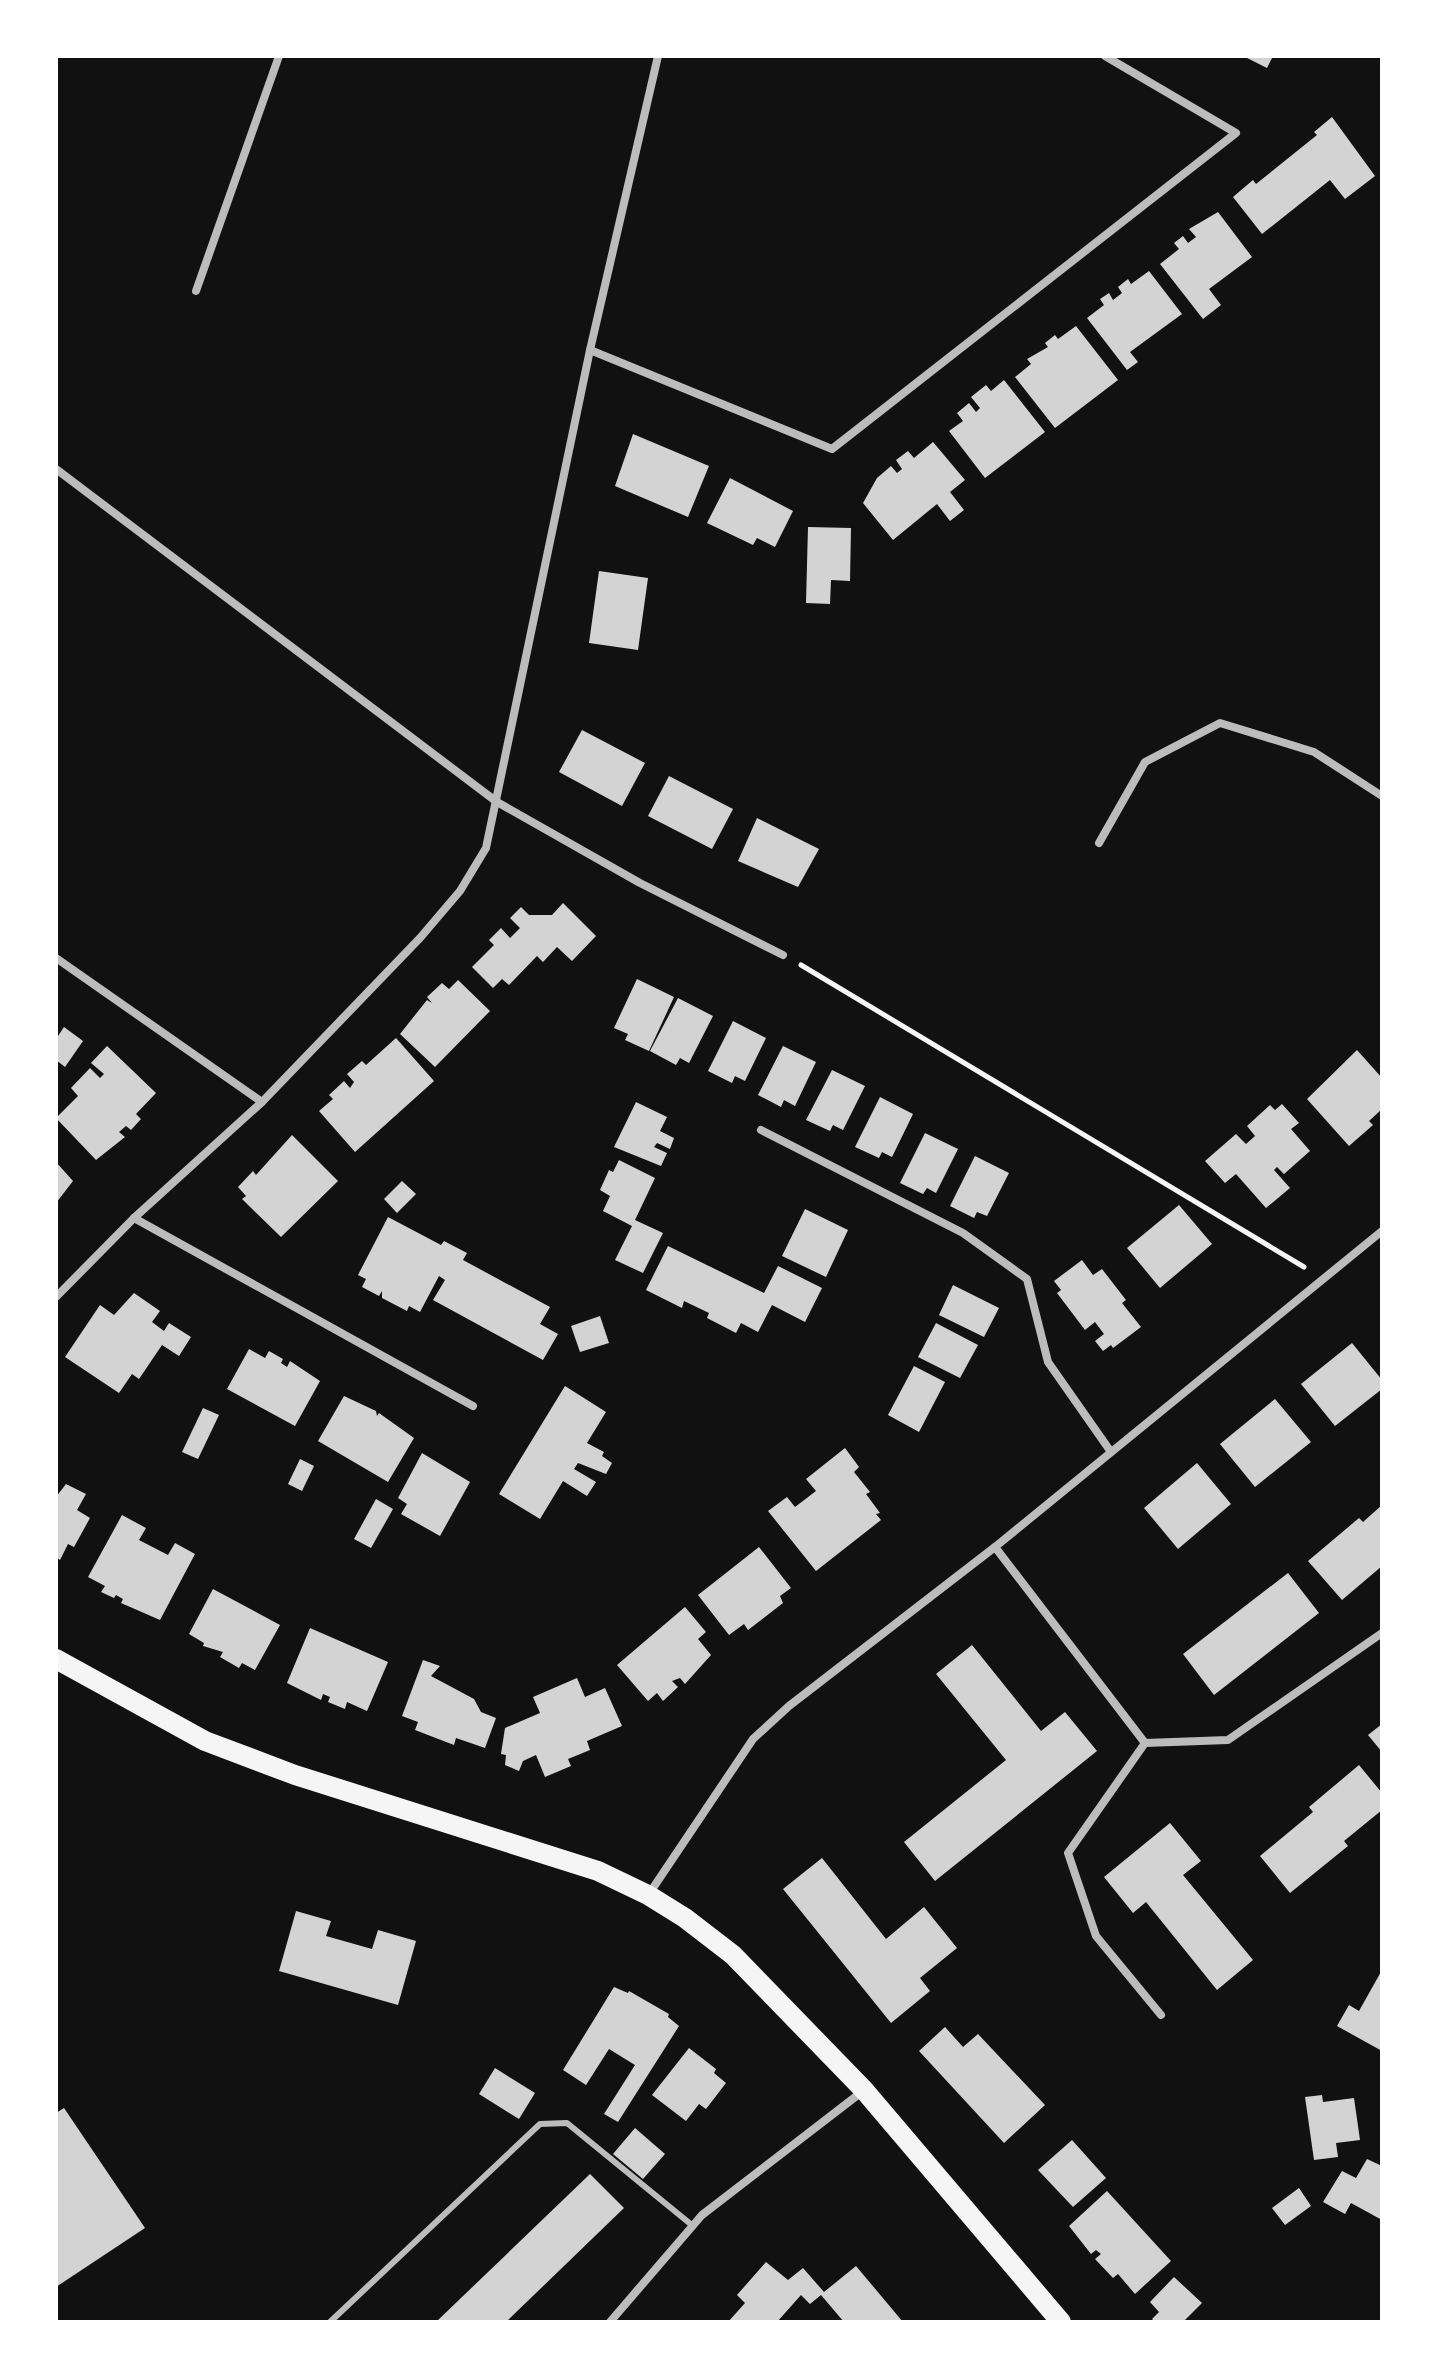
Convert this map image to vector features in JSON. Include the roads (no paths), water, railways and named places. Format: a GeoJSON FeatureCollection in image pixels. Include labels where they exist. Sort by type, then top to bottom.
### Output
{"type":"FeatureCollection","features":[{"type":"Feature","properties":{"kind":"main road"},"geometry":{"type":"LineString","coordinates":[[56,1659],[205,1741],[295,1775],[598,1871],[648,1895],[733,1955],[864,2090],[1061,2322]]}},
{"type":"Feature","properties":{"kind":"street"},"geometry":{"type":"LineString","coordinates":[[196,291],[279,56]]}},
{"type":"Feature","properties":{"kind":"street"},"geometry":{"type":"LineString","coordinates":[[56,1297],[134,1218],[262,1102],[460,891],[486,848],[590,350],[658,56]]}},
{"type":"Feature","properties":{"kind":"street"},"geometry":{"type":"LineString","coordinates":[[590,350],[832,449],[1236,133],[1105,56]]}},
{"type":"Feature","properties":{"kind":"street"},"geometry":{"type":"LineString","coordinates":[[56,469],[497,802],[640,883],[783,955]]}},
{"type":"Feature","properties":{"kind":"street"},"geometry":{"type":"LineString","coordinates":[[1099,843],[1145,762],[1220,723],[1314,752],[1382,796]]}},
{"type":"Feature","properties":{"kind":"street"},"geometry":{"type":"LineString","coordinates":[[56,958],[262,1102]]}},
{"type":"Feature","properties":{"kind":"street"},"geometry":{"type":"LineString","coordinates":[[761,1130],[963,1233],[1027,1279],[1048,1362],[1111,1452]]}},
{"type":"Feature","properties":{"kind":"street"},"geometry":{"type":"LineString","coordinates":[[134,1218],[473,1406]]}},
{"type":"Feature","properties":{"kind":"street"},"geometry":{"type":"LineString","coordinates":[[648,1895],[753,1739],[789,1706],[995,1547],[1382,1231]]}},
{"type":"Feature","properties":{"kind":"street"},"geometry":{"type":"LineString","coordinates":[[995,1547],[1145,1743]]}},
{"type":"Feature","properties":{"kind":"street"},"geometry":{"type":"LineString","coordinates":[[1145,1743],[1228,1740],[1382,1633]]}},
{"type":"Feature","properties":{"kind":"street"},"geometry":{"type":"LineString","coordinates":[[1145,1743],[1068,1853],[1096,1936],[1161,2015]]}},
{"type":"Feature","properties":{"kind":"street"},"geometry":{"type":"LineString","coordinates":[[610,2322],[693,2226],[864,2090]]}},
{"type":"Feature","properties":{"kind":"lane"},"geometry":{"type":"LineString","coordinates":[[330,2322],[540,2124],[567,2123],[693,2226]]}}]}
